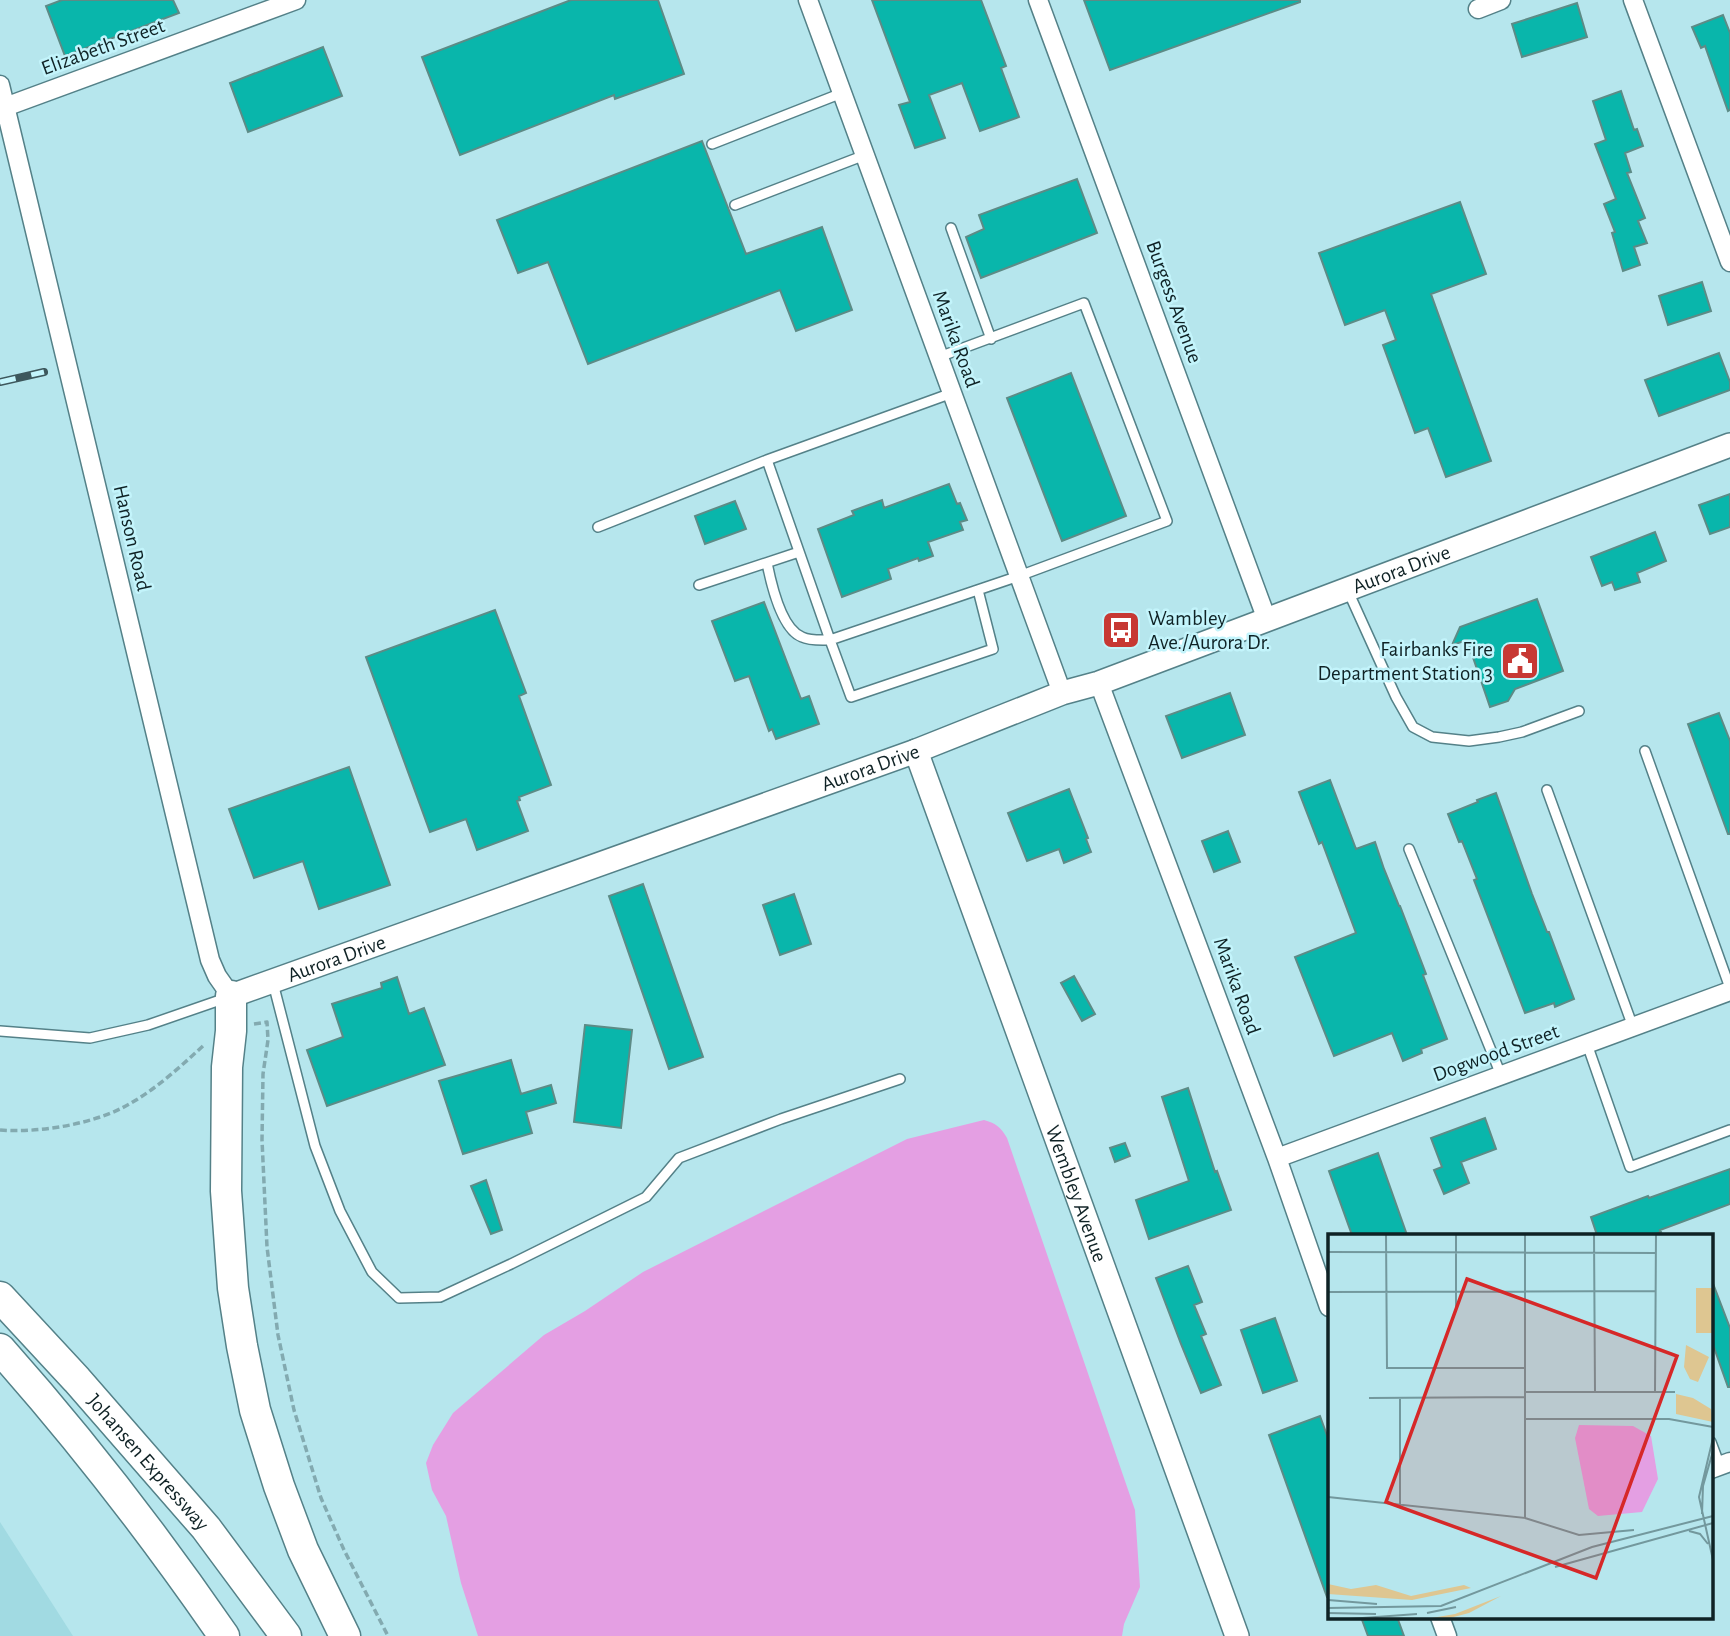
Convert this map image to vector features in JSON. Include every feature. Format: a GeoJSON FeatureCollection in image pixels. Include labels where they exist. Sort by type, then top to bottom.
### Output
{"type":"FeatureCollection","features":[{"type":"Feature","properties":{"kind":"highway"},"geometry":{"type":"LineString","coordinates":[[231,996],[227,1067],[226,1191],[233,1288],[242,1346],[255,1410],[279,1486],[303,1550],[345,1636]]}},
{"type":"Feature","properties":{"kind":"highway","name":"Johansen Expressway"},"geometry":{"type":"LineString","coordinates":[[0,1297],[86,1390],[206,1528],[286,1636]]}},
{"type":"Feature","properties":{"kind":"highway","name":"Johansen Expressway"},"geometry":{"type":"LineString","coordinates":[[0,1349],[123,1498],[223,1636]]}},
{"type":"Feature","properties":{"kind":"street","name":"Elizabeth Street"},"geometry":{"type":"LineString","coordinates":[[5,107],[296,0]]}},
{"type":"Feature","properties":{"kind":"street","name":"Marika Road"},"geometry":{"type":"LineString","coordinates":[[808,0],[1062,693]]}},
{"type":"Feature","properties":{"kind":"street","name":"Burgess Avenue"},"geometry":{"type":"LineString","coordinates":[[1038,0],[1266,620]]}},
{"type":"Feature","properties":{"kind":"street"},"geometry":{"type":"LineString","coordinates":[[1478,9],[1501,0]]}},
{"type":"Feature","properties":{"kind":"street"},"geometry":{"type":"LineString","coordinates":[[1633,0],[1730,262]]}},
{"type":"Feature","properties":{"kind":"street","name":"Hanson Road"},"geometry":{"type":"LineString","coordinates":[[0,85],[210,960],[231,996]]}},
{"type":"Feature","properties":{"kind":"street","name":"Aurora Drive"},"geometry":{"type":"LineString","coordinates":[[231,996],[916,751],[1062,693],[1099,682],[1347,590],[1730,445]]}},
{"type":"Feature","properties":{"kind":"street","name":"Marika Road"},"geometry":{"type":"LineString","coordinates":[[1099,682],[1277,1158],[1328,1304]]}},
{"type":"Feature","properties":{"kind":"street","name":"Wembley Avenue"},"geometry":{"type":"LineString","coordinates":[[916,751],[1237,1636]]}},
{"type":"Feature","properties":{"kind":"street","name":"Dogwood Street"},"geometry":{"type":"LineString","coordinates":[[1277,1158],[1730,989]]}},
{"type":"Feature","properties":{"kind":"street"},"geometry":{"type":"LineString","coordinates":[[1440,1618],[1447,1636]]}},
{"type":"Feature","properties":{"kind":"lane"},"geometry":{"type":"LineString","coordinates":[[712,144],[842,93]]}},
{"type":"Feature","properties":{"kind":"lane"},"geometry":{"type":"LineString","coordinates":[[735,205],[865,155]]}},
{"type":"Feature","properties":{"kind":"lane"},"geometry":{"type":"LineString","coordinates":[[951,228],[991,339]]}},
{"type":"Feature","properties":{"kind":"lane"},"geometry":{"type":"LineString","coordinates":[[767,563],[775,598],[793,633],[805,639],[830,640],[1019,576],[1167,521],[1084,303],[939,357]]}},
{"type":"Feature","properties":{"kind":"lane"},"geometry":{"type":"LineString","coordinates":[[598,527],[767,460],[952,393]]}},
{"type":"Feature","properties":{"kind":"lane"},"geometry":{"type":"LineString","coordinates":[[767,460],[851,698],[993,649],[978,590]]}},
{"type":"Feature","properties":{"kind":"lane"},"geometry":{"type":"LineString","coordinates":[[699,585],[799,552]]}},
{"type":"Feature","properties":{"kind":"lane"},"geometry":{"type":"LineString","coordinates":[[1347,590],[1396,697],[1413,727],[1432,737],[1469,741],[1522,733],[1579,711]]}},
{"type":"Feature","properties":{"kind":"lane"},"geometry":{"type":"LineString","coordinates":[[1644,751],[1730,989]]}},
{"type":"Feature","properties":{"kind":"lane"},"geometry":{"type":"LineString","coordinates":[[1547,790],[1633,1027]]}},
{"type":"Feature","properties":{"kind":"lane"},"geometry":{"type":"LineString","coordinates":[[1409,849],[1501,1075]]}},
{"type":"Feature","properties":{"kind":"lane"},"geometry":{"type":"LineString","coordinates":[[273,982],[315,1146],[340,1211],[372,1272],[399,1298],[440,1297],[646,1198],[679,1158],[781,1119],[900,1079]]}},
{"type":"Feature","properties":{"kind":"lane","name":"Aurora Drive"},"geometry":{"type":"LineString","coordinates":[[0,1031],[90,1038],[148,1024],[231,996]]}},
{"type":"Feature","properties":{"kind":"lane"},"geometry":{"type":"LineString","coordinates":[[1587,1044],[1630,1167],[1730,1130]]}},
{"type":"Feature","properties":{"kind":"lane"},"geometry":{"type":"LineString","coordinates":[[1712,1444],[1720,1466]]}},
{"type":"Feature","properties":{"kind":"path"},"geometry":{"type":"LineString","coordinates":[[267,1022],[262,1140],[267,1247],[278,1335],[294,1410],[321,1498],[388,1636]]}},
{"type":"Feature","properties":{"kind":"path"},"geometry":{"type":"LineString","coordinates":[[0,1130],[20,1132],[56,1128],[121,1108],[153,1088],[212,1038]]}},
{"type":"Feature","properties":{"kind":"shaded area"},"geometry":{"type":"Polygon","coordinates":[[[984,1120],[997,1126],[1007,1138],[1135,1510],[1140,1587],[1124,1624],[1122,1636],[478,1636],[461,1583],[446,1516],[432,1490],[426,1463],[433,1445],[453,1413],[544,1335],[643,1272],[907,1139],[984,1120]]]}},
{"type":"Feature","properties":{"kind":"shaded area"},"geometry":{"type":"Polygon","coordinates":[[[0,1522],[73,1636],[0,1636],[0,1522]]]}},
{"type":"Feature","properties":{"kind":"building"},"geometry":{"type":"Polygon","coordinates":[[[62,0],[173,0],[179,13],[65,56],[46,6],[62,0]]]}},
{"type":"Feature","properties":{"kind":"building"},"geometry":{"type":"Polygon","coordinates":[[[571,0],[658,0],[684,74],[615,99],[614,95],[460,155],[422,57],[571,0]]]}},
{"type":"Feature","properties":{"kind":"building"},"geometry":{"type":"Polygon","coordinates":[[[872,0],[981,0],[1006,66],[1001,68],[1019,117],[980,131],[962,83],[929,95],[945,138],[915,148],[899,105],[910,102],[872,0]]]}},
{"type":"Feature","properties":{"kind":"building"},"geometry":{"type":"Polygon","coordinates":[[[1084,0],[1300,0],[1300,2],[1110,70],[1084,0]]]}},
{"type":"Feature","properties":{"kind":"building"},"geometry":{"type":"Polygon","coordinates":[[[1577,3],[1587,37],[1522,57],[1512,24],[1577,3]]]}},
{"type":"Feature","properties":{"kind":"building"},"geometry":{"type":"Polygon","coordinates":[[[1723,15],[1730,33],[1728,111],[1705,46],[1701,48],[1692,27],[1723,15]]]}},
{"type":"Feature","properties":{"kind":"building"},"geometry":{"type":"Polygon","coordinates":[[[323,47],[342,96],[248,132],[230,83],[323,47]]]}},
{"type":"Feature","properties":{"kind":"building"},"geometry":{"type":"Polygon","coordinates":[[[1621,91],[1634,130],[1637,129],[1643,146],[1625,153],[1631,172],[1627,173],[1645,218],[1638,221],[1647,243],[1634,247],[1640,265],[1623,271],[1612,233],[1615,232],[1604,204],[1616,199],[1595,144],[1606,140],[1593,101],[1621,91]]]}},
{"type":"Feature","properties":{"kind":"building"},"geometry":{"type":"Polygon","coordinates":[[[702,141],[746,254],[822,227],[852,310],[796,331],[780,290],[588,364],[548,262],[518,273],[497,220],[702,141]]]}},
{"type":"Feature","properties":{"kind":"building"},"geometry":{"type":"Polygon","coordinates":[[[1077,179],[1097,233],[981,278],[966,237],[984,229],[979,215],[1077,179]]]}},
{"type":"Feature","properties":{"kind":"building"},"geometry":{"type":"Polygon","coordinates":[[[1460,202],[1486,274],[1431,294],[1491,461],[1446,477],[1428,428],[1415,433],[1383,345],[1396,340],[1385,310],[1345,325],[1319,253],[1460,202]]]}},
{"type":"Feature","properties":{"kind":"building"},"geometry":{"type":"Polygon","coordinates":[[[1702,282],[1711,311],[1668,325],[1659,296],[1702,282]]]}},
{"type":"Feature","properties":{"kind":"building"},"geometry":{"type":"Polygon","coordinates":[[[1719,353],[1730,382],[1730,390],[1659,416],[1645,380],[1719,353]]]}},
{"type":"Feature","properties":{"kind":"building"},"geometry":{"type":"Polygon","coordinates":[[[1071,373],[1126,516],[1062,541],[1007,398],[1071,373]]]}},
{"type":"Feature","properties":{"kind":"building"},"geometry":{"type":"Polygon","coordinates":[[[949,484],[967,520],[960,522],[963,530],[928,542],[933,556],[919,561],[918,558],[888,569],[891,579],[842,597],[818,529],[854,515],[852,511],[882,500],[884,508],[949,484]]]}},
{"type":"Feature","properties":{"kind":"building"},"geometry":{"type":"Polygon","coordinates":[[[1730,494],[1730,527],[1710,534],[1699,505],[1730,494]]]}},
{"type":"Feature","properties":{"kind":"building"},"geometry":{"type":"Polygon","coordinates":[[[735,501],[746,529],[705,544],[695,516],[735,501]]]}},
{"type":"Feature","properties":{"kind":"building"},"geometry":{"type":"Polygon","coordinates":[[[1655,532],[1666,561],[1637,573],[1640,582],[1615,590],[1612,582],[1602,586],[1591,557],[1655,532]]]}},
{"type":"Feature","properties":{"kind":"building"},"geometry":{"type":"Polygon","coordinates":[[[1537,599],[1563,671],[1515,689],[1508,701],[1490,707],[1467,640],[1452,645],[1460,627],[1537,599]]]}},
{"type":"Feature","properties":{"kind":"building"},"geometry":{"type":"Polygon","coordinates":[[[764,602],[801,699],[809,696],[819,724],[776,739],[772,729],[769,731],[749,676],[735,681],[712,621],[764,602]]]}},
{"type":"Feature","properties":{"kind":"building"},"geometry":{"type":"Polygon","coordinates":[[[495,610],[526,693],[519,696],[551,785],[519,797],[520,800],[517,801],[528,831],[477,850],[466,819],[430,832],[366,657],[495,610]]]}},
{"type":"Feature","properties":{"kind":"building"},"geometry":{"type":"Polygon","coordinates":[[[1230,693],[1245,735],[1182,758],[1166,716],[1230,693]]]}},
{"type":"Feature","properties":{"kind":"building"},"geometry":{"type":"Polygon","coordinates":[[[1719,713],[1730,741],[1730,834],[1688,724],[1719,713]]]}},
{"type":"Feature","properties":{"kind":"building"},"geometry":{"type":"Polygon","coordinates":[[[349,767],[390,885],[319,909],[303,861],[254,878],[229,809],[349,767]]]}},
{"type":"Feature","properties":{"kind":"building"},"geometry":{"type":"Polygon","coordinates":[[[1330,780],[1356,849],[1375,842],[1426,974],[1423,975],[1447,1039],[1421,1049],[1422,1053],[1403,1061],[1392,1033],[1334,1056],[1295,957],[1356,933],[1322,842],[1319,844],[1299,792],[1330,780]]]}},
{"type":"Feature","properties":{"kind":"building"},"geometry":{"type":"Polygon","coordinates":[[[1069,789],[1091,852],[1064,863],[1059,849],[1027,861],[1008,813],[1069,789]]]}},
{"type":"Feature","properties":{"kind":"building"},"geometry":{"type":"Polygon","coordinates":[[[1496,793],[1574,999],[1555,1007],[1554,1003],[1525,1013],[1474,880],[1477,879],[1448,814],[1496,793]]]}},
{"type":"Feature","properties":{"kind":"building"},"geometry":{"type":"Polygon","coordinates":[[[1228,831],[1240,862],[1214,872],[1202,841],[1228,831]]]}},
{"type":"Feature","properties":{"kind":"building"},"geometry":{"type":"Polygon","coordinates":[[[643,884],[703,1057],[669,1069],[609,896],[643,884]]]}},
{"type":"Feature","properties":{"kind":"building"},"geometry":{"type":"Polygon","coordinates":[[[794,894],[811,944],[780,955],[763,905],[794,894]]]}},
{"type":"Feature","properties":{"kind":"building"},"geometry":{"type":"Polygon","coordinates":[[[1074,976],[1095,1014],[1082,1021],[1061,983],[1074,976]]]}},
{"type":"Feature","properties":{"kind":"building"},"geometry":{"type":"Polygon","coordinates":[[[397,977],[409,1014],[424,1008],[445,1065],[327,1106],[307,1050],[343,1037],[332,1004],[382,988],[381,983],[397,977]]]}},
{"type":"Feature","properties":{"kind":"building"},"geometry":{"type":"Polygon","coordinates":[[[585,1025],[632,1030],[621,1128],[574,1122],[585,1025]]]}},
{"type":"Feature","properties":{"kind":"building"},"geometry":{"type":"Polygon","coordinates":[[[511,1060],[521,1094],[551,1085],[556,1103],[526,1112],[532,1133],[463,1154],[439,1081],[511,1060]]]}},
{"type":"Feature","properties":{"kind":"building"},"geometry":{"type":"Polygon","coordinates":[[[1188,1088],[1215,1172],[1217,1171],[1231,1210],[1149,1239],[1136,1200],[1189,1181],[1162,1097],[1188,1088]]]}},
{"type":"Feature","properties":{"kind":"building"},"geometry":{"type":"Polygon","coordinates":[[[1485,1118],[1496,1149],[1461,1162],[1469,1183],[1444,1194],[1434,1170],[1442,1167],[1431,1138],[1485,1118]]]}},
{"type":"Feature","properties":{"kind":"building"},"geometry":{"type":"Polygon","coordinates":[[[1125,1143],[1130,1156],[1115,1162],[1110,1148],[1125,1143]]]}},
{"type":"Feature","properties":{"kind":"building"},"geometry":{"type":"Polygon","coordinates":[[[1378,1153],[1407,1234],[1352,1234],[1329,1171],[1378,1153]]]}},
{"type":"Feature","properties":{"kind":"building"},"geometry":{"type":"Polygon","coordinates":[[[1730,1169],[1730,1204],[1655,1234],[1597,1234],[1591,1217],[1648,1196],[1649,1198],[1730,1169]]]}},
{"type":"Feature","properties":{"kind":"building"},"geometry":{"type":"Polygon","coordinates":[[[486,1180],[502,1230],[491,1234],[471,1186],[486,1180]]]}},
{"type":"Feature","properties":{"kind":"building"},"geometry":{"type":"Polygon","coordinates":[[[1188,1266],[1202,1302],[1194,1305],[1206,1334],[1201,1336],[1221,1385],[1201,1393],[1156,1278],[1188,1266]]]}},
{"type":"Feature","properties":{"kind":"building"},"geometry":{"type":"Polygon","coordinates":[[[1712,1281],[1730,1328],[1728,1387],[1712,1342],[1712,1281]]]}},
{"type":"Feature","properties":{"kind":"building"},"geometry":{"type":"Polygon","coordinates":[[[1275,1318],[1297,1381],[1263,1393],[1241,1330],[1275,1318]]]}},
{"type":"Feature","properties":{"kind":"building"},"geometry":{"type":"Polygon","coordinates":[[[1320,1416],[1328,1438],[1328,1597],[1327,1597],[1269,1435],[1320,1416]]]}},
{"type":"Feature","properties":{"kind":"building"},"geometry":{"type":"Polygon","coordinates":[[[1361,1618],[1397,1618],[1404,1636],[1368,1636],[1361,1618]]]}},
{"type":"Feature","properties":{"kind":"railway"},"geometry":{"type":"LineString","coordinates":[[0,382],[44,372]]}},
{"type":"Feature","properties":{"kind":"place","name":"Wambley Ave./Aurora Dr."},"geometry":{"type":"Point","coordinates":[1121,630]}},
{"type":"Feature","properties":{"kind":"place","name":"Fairbanks Fire Department Station 3"},"geometry":{"type":"Point","coordinates":[1520,661]}}]}
